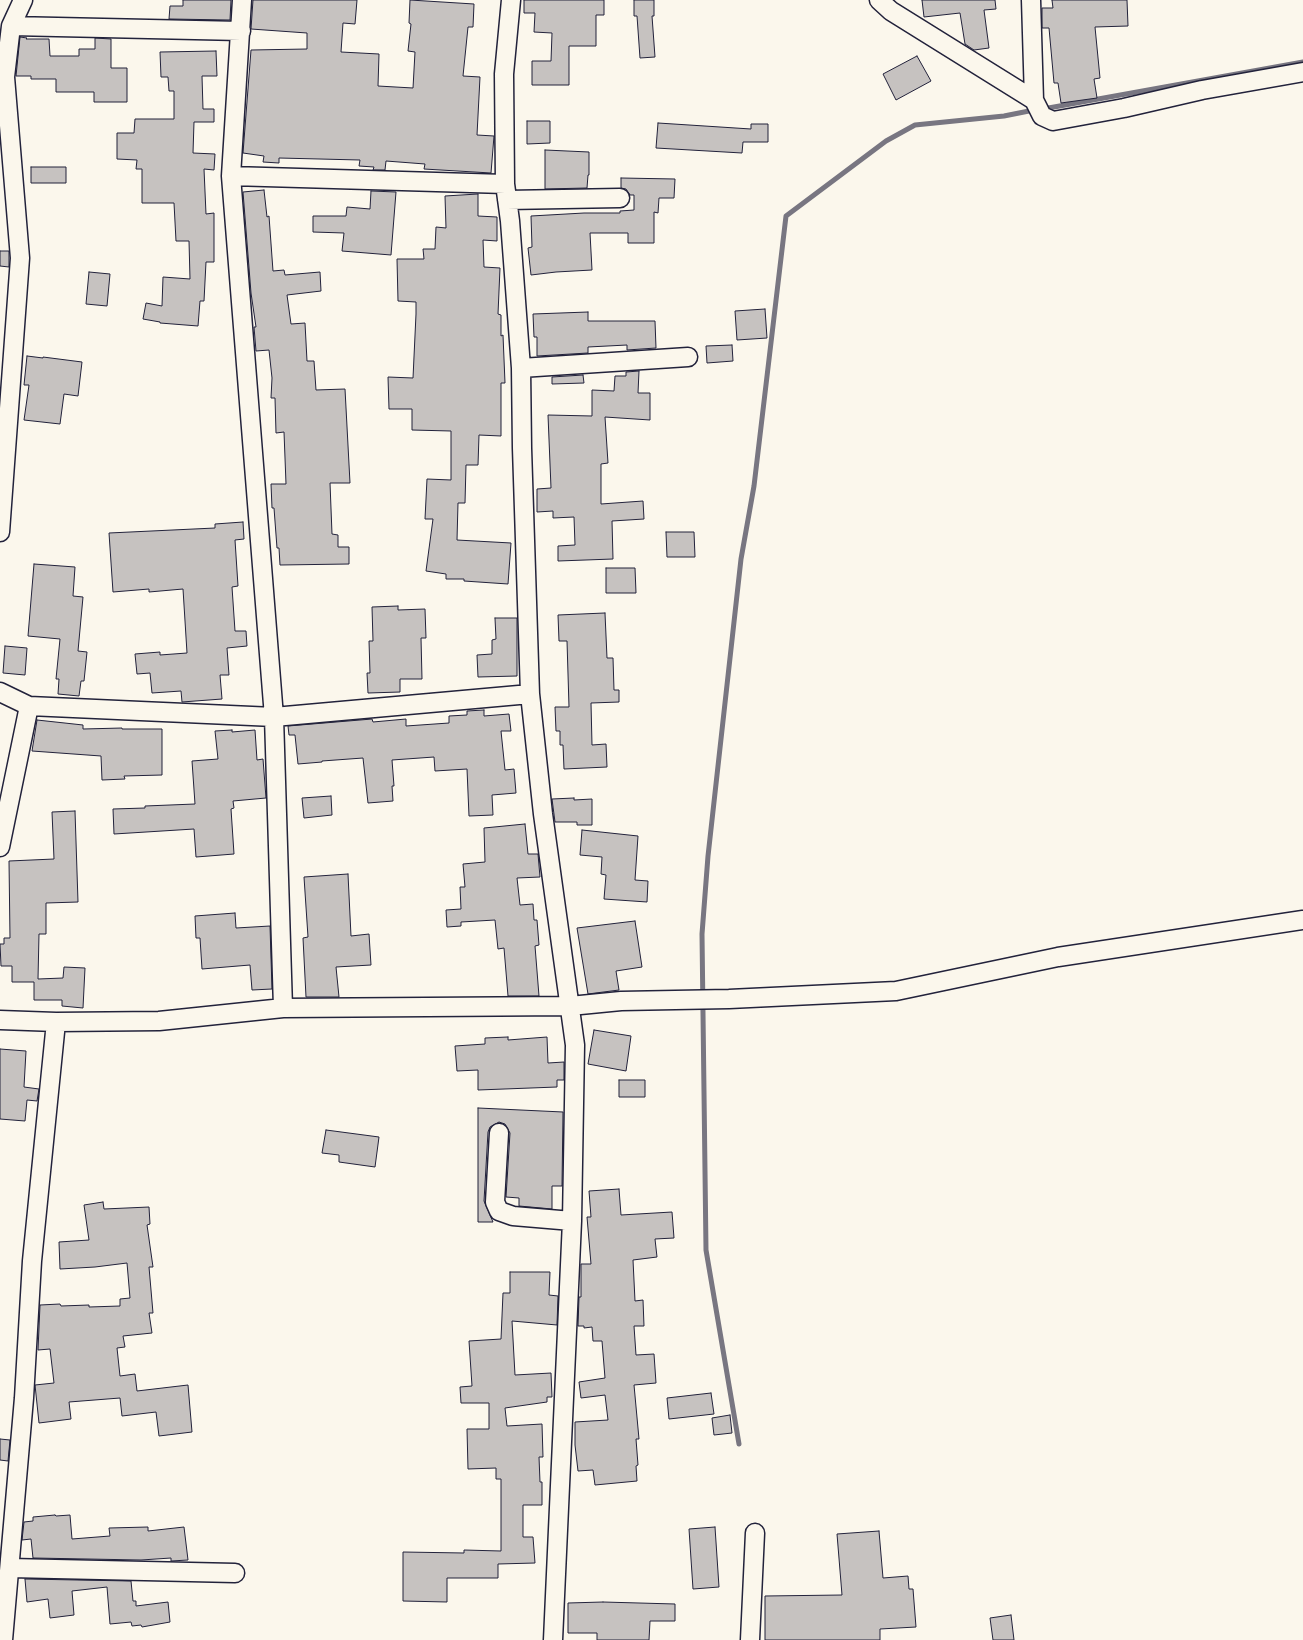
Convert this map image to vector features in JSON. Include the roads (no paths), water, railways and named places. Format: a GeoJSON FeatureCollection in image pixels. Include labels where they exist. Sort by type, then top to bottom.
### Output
{"type":"FeatureCollection","features":[{"type":"Feature","properties":{"kind":"street"},"geometry":{"type":"LineString","coordinates":[[0,532],[20,258],[5,76],[11,26],[23,0]]}},
{"type":"Feature","properties":{"kind":"street"},"geometry":{"type":"LineString","coordinates":[[242,0],[231,176],[274,717],[283,1008]]}},
{"type":"Feature","properties":{"kind":"street"},"geometry":{"type":"LineString","coordinates":[[511,0],[504,74],[506,192],[510,221],[521,368],[530,694],[543,814],[575,1044],[572,1221],[552,1640]]}},
{"type":"Feature","properties":{"kind":"street"},"geometry":{"type":"LineString","coordinates":[[879,0],[891,11],[1037,107],[1053,121],[1124,108],[1202,90],[1303,72]]}},
{"type":"Feature","properties":{"kind":"street"},"geometry":{"type":"LineString","coordinates":[[1031,0],[1037,107]]}},
{"type":"Feature","properties":{"kind":"street"},"geometry":{"type":"LineString","coordinates":[[11,26],[241,31]]}},
{"type":"Feature","properties":{"kind":"street"},"geometry":{"type":"LineString","coordinates":[[231,176],[620,198]]}},
{"type":"Feature","properties":{"kind":"street"},"geometry":{"type":"LineString","coordinates":[[521,368],[688,357]]}},
{"type":"Feature","properties":{"kind":"street"},"geometry":{"type":"LineString","coordinates":[[0,692],[29,706],[274,717],[530,694]]}},
{"type":"Feature","properties":{"kind":"street"},"geometry":{"type":"LineString","coordinates":[[0,846],[29,706]]}},
{"type":"Feature","properties":{"kind":"street"},"geometry":{"type":"LineString","coordinates":[[0,1020],[56,1022],[159,1021],[283,1008],[570,1006],[621,1001],[729,999],[896,991],[1058,957],[1303,920]]}},
{"type":"Feature","properties":{"kind":"street"},"geometry":{"type":"LineString","coordinates":[[3,1640],[24,1398],[32,1261],[56,1022]]}},
{"type":"Feature","properties":{"kind":"street"},"geometry":{"type":"LineString","coordinates":[[498,1133],[495,1202],[499,1211],[513,1216],[572,1221]]}},
{"type":"Feature","properties":{"kind":"street"},"geometry":{"type":"LineString","coordinates":[[750,1640],[755,1533]]}},
{"type":"Feature","properties":{"kind":"street"},"geometry":{"type":"LineString","coordinates":[[10,1568],[235,1573]]}},
{"type":"Feature","properties":{"kind":"waterway"},"geometry":{"type":"LineString","coordinates":[[1043,109],[1303,62]]}},
{"type":"Feature","properties":{"kind":"waterway"},"geometry":{"type":"LineString","coordinates":[[739,1444],[706,1250],[702,934],[708,856],[741,559],[754,486],[786,216],[886,141],[915,125],[1004,116],[1034,110]]}}]}
